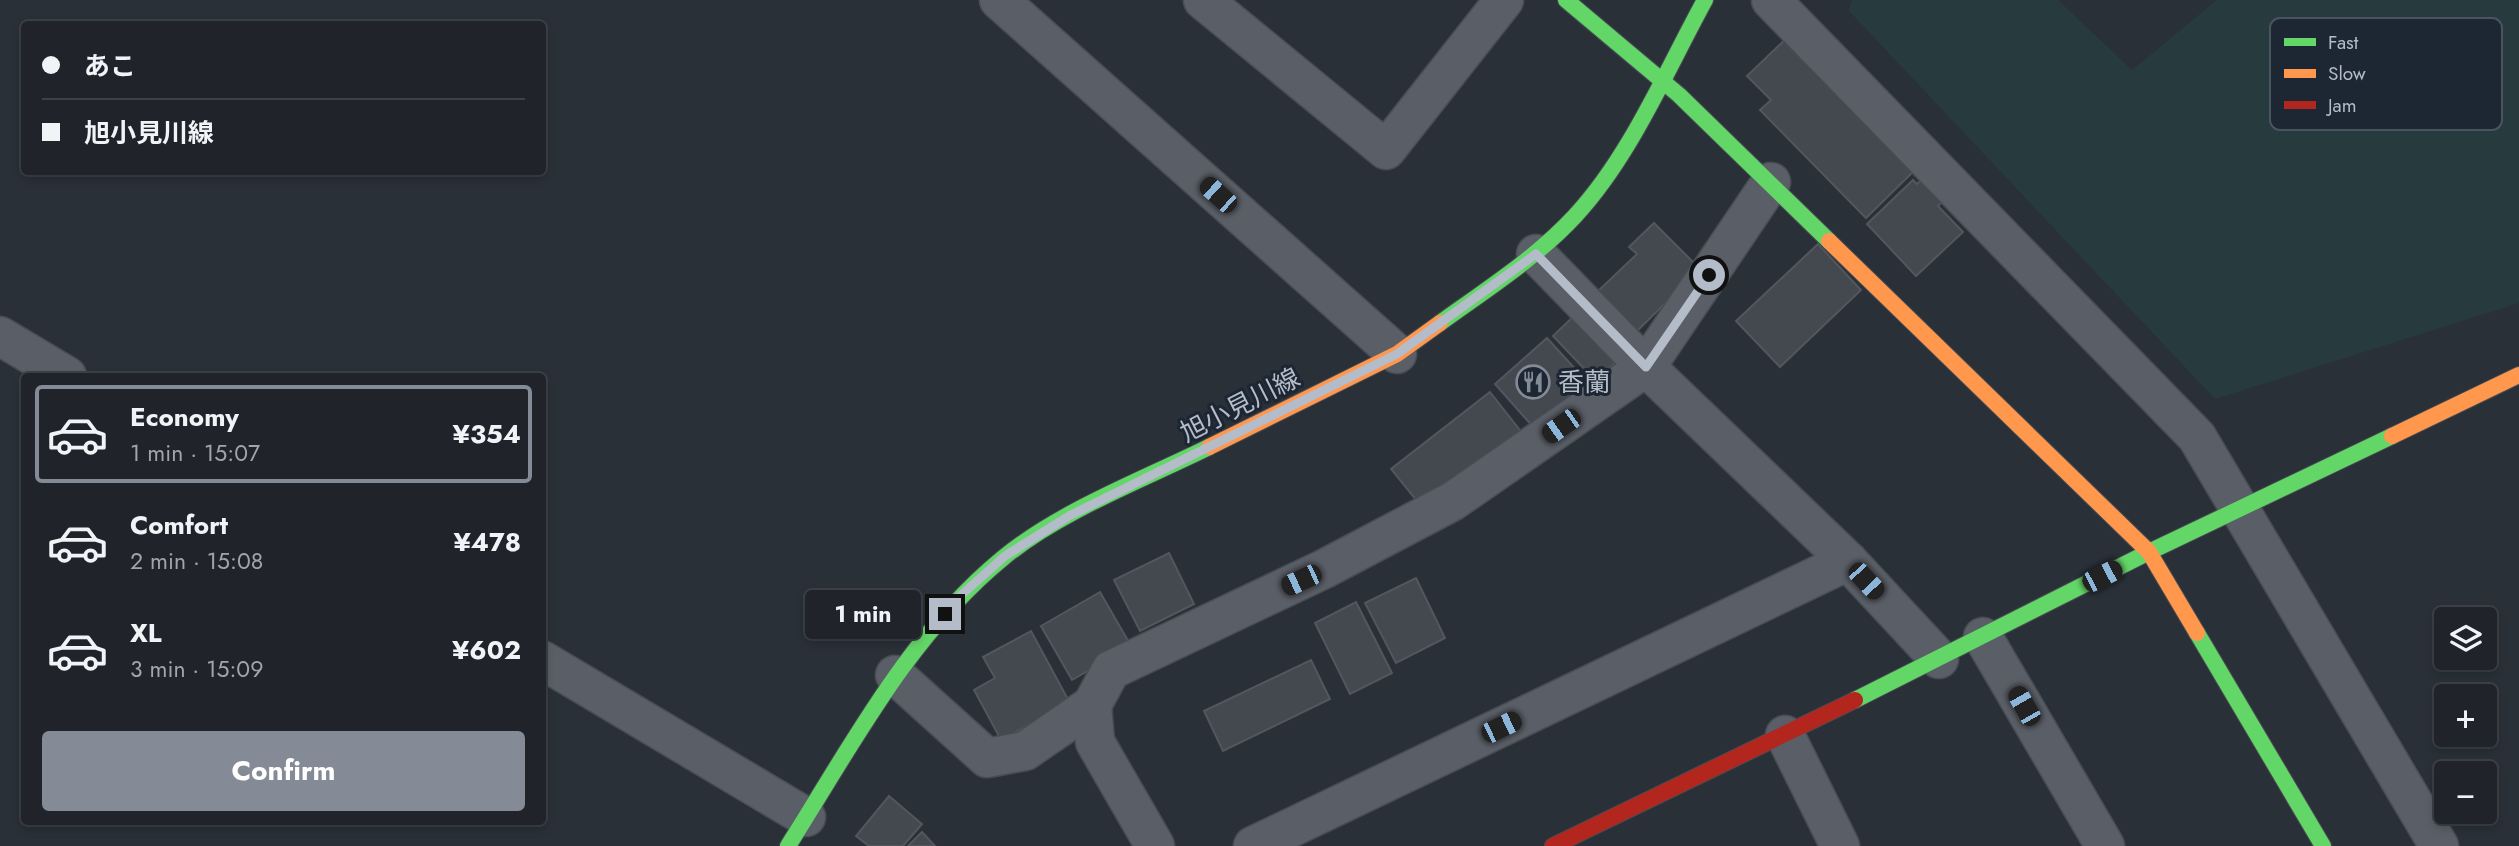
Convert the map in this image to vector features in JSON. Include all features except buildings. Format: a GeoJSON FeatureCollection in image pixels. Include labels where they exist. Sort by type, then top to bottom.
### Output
{"type":"FeatureCollection","features":[{"type":"Feature","properties":{"kind":"street"},"geometry":{"type":"LineString","coordinates":[[999,0],[1397,354]]}},
{"type":"Feature","properties":{"kind":"street"},"geometry":{"type":"LineString","coordinates":[[1203,0],[1386,150],[1504,0]]}},
{"type":"Feature","properties":{"kind":"street"},"geometry":{"type":"LineString","coordinates":[[1566,0],[1663,80],[2149,552],[2323,846]]}},
{"type":"Feature","properties":{"kind":"street","name":"旭小見川線"},"geometry":{"type":"LineString","coordinates":[[797,831],[895,675],[959,597],[1005,556],[1069,516],[1397,354],[1536,254],[1576,215],[1615,164],[1705,0]]}},
{"type":"Feature","properties":{"kind":"street"},"geometry":{"type":"LineString","coordinates":[[1771,0],[2197,437],[2242,508],[2439,846]]}},
{"type":"Feature","properties":{"kind":"street"},"geometry":{"type":"LineString","coordinates":[[895,675],[987,758],[1025,751],[1092,705],[1111,670],[1324,569],[1453,501],[1646,367],[1771,183]]}},
{"type":"Feature","properties":{"kind":"street"},"geometry":{"type":"LineString","coordinates":[[1536,254],[1646,367],[1848,561],[1939,659]]}},
{"type":"Feature","properties":{"kind":"street"},"geometry":{"type":"LineString","coordinates":[[0,337],[62,373]]}},
{"type":"Feature","properties":{"kind":"street"},"geometry":{"type":"LineString","coordinates":[[1553,846],[1785,735],[2149,552],[2519,375]]}},
{"type":"Feature","properties":{"kind":"street"},"geometry":{"type":"LineString","coordinates":[[1253,846],[1848,561]]}},
{"type":"Feature","properties":{"kind":"street"},"geometry":{"type":"LineString","coordinates":[[1983,637],[2105,846]]}},
{"type":"Feature","properties":{"kind":"street"},"geometry":{"type":"LineString","coordinates":[[546,663],[797,831]]}},
{"type":"Feature","properties":{"kind":"street"},"geometry":{"type":"LineString","coordinates":[[1092,705],[1095,742],[1155,846]]}},
{"type":"Feature","properties":{"kind":"street"},"geometry":{"type":"LineString","coordinates":[[1785,735],[1840,846]]}},
{"type":"Feature","properties":{"kind":"green space"},"geometry":{"type":"Polygon","coordinates":[[[1852,0],[2058,0],[2132,70],[2217,0],[2519,0],[2519,303],[2215,399],[1849,11],[1852,0]]]}},
{"type":"Feature","properties":{"kind":"traffic: fast"},"geometry":{"type":"LineString","coordinates":[[1566,0],[1679,95],[1829,241]]}},
{"type":"Feature","properties":{"kind":"traffic: fast"},"geometry":{"type":"LineString","coordinates":[[1440,323],[1544,246],[1595,193],[1630,140],[1705,0]]}},
{"type":"Feature","properties":{"kind":"traffic: fast"},"geometry":{"type":"LineString","coordinates":[[1855,700],[2149,552],[2392,436]]}},
{"type":"Feature","properties":{"kind":"traffic: fast"},"geometry":{"type":"LineString","coordinates":[[788,846],[884,693],[939,621],[969,588],[1003,558],[1050,525],[1102,497],[1209,447]]}},
{"type":"Feature","properties":{"kind":"traffic: fast"},"geometry":{"type":"LineString","coordinates":[[2197,633],[2323,846]]}},
{"type":"Feature","properties":{"kind":"traffic: slow"},"geometry":{"type":"LineString","coordinates":[[1829,241],[2149,552],[2197,633]]}},
{"type":"Feature","properties":{"kind":"traffic: slow"},"geometry":{"type":"LineString","coordinates":[[1209,447],[1397,354],[1440,323]]}},
{"type":"Feature","properties":{"kind":"traffic: slow"},"geometry":{"type":"LineString","coordinates":[[2392,436],[2519,375]]}},
{"type":"Feature","properties":{"kind":"traffic: jam"},"geometry":{"type":"LineString","coordinates":[[1553,846],[1855,700]]}},
{"type":"Feature","properties":{"kind":"place","name":"香蘭"},"geometry":{"type":"Point","coordinates":[1533,382]}},
{"type":"Feature","properties":{"kind":"route"},"geometry":{"type":"LineString","coordinates":[[945,614],[959,597],[1005,556],[1069,516],[1397,354],[1536,254],[1646,367],[1709,275]]}}]}
